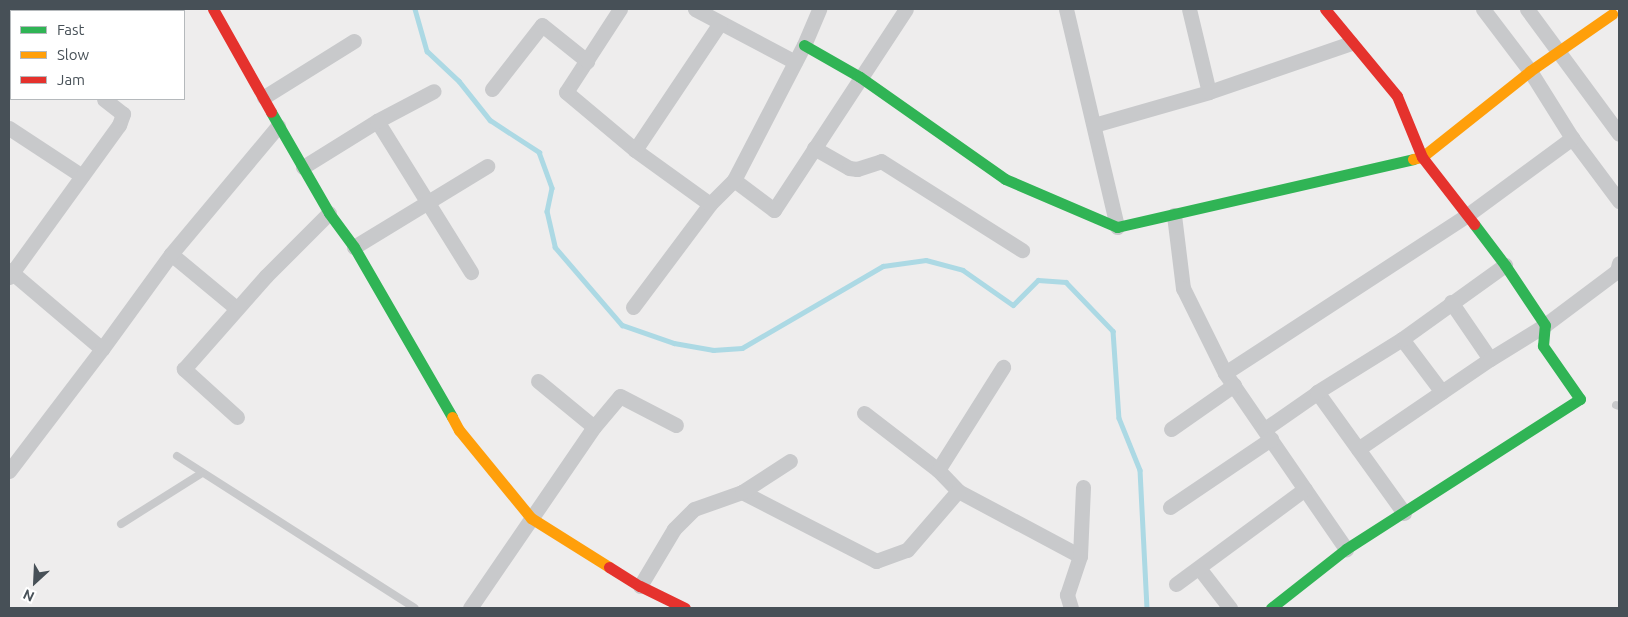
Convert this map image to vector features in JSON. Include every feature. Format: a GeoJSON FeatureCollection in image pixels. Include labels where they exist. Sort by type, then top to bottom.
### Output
{"type":"FeatureCollection","features":[{"type":"Feature","properties":{"kind":"street"},"geometry":{"type":"LineString","coordinates":[[213,9],[264,97],[278,126],[329,213],[354,247],[459,430],[532,518],[640,586],[685,608]]}},
{"type":"Feature","properties":{"kind":"street"},"geometry":{"type":"LineString","coordinates":[[620,9],[566,92],[635,150],[710,204]]}},
{"type":"Feature","properties":{"kind":"street"},"geometry":{"type":"LineString","coordinates":[[695,9],[795,62]]}},
{"type":"Feature","properties":{"kind":"street"},"geometry":{"type":"LineString","coordinates":[[633,307],[710,204],[734,180],[804,45],[819,9]]}},
{"type":"Feature","properties":{"kind":"street"},"geometry":{"type":"LineString","coordinates":[[734,180],[774,210],[906,9]]}},
{"type":"Feature","properties":{"kind":"street"},"geometry":{"type":"LineString","coordinates":[[1066,9],[1117,227]]}},
{"type":"Feature","properties":{"kind":"street"},"geometry":{"type":"LineString","coordinates":[[1189,9],[1209,92]]}},
{"type":"Feature","properties":{"kind":"street"},"geometry":{"type":"LineString","coordinates":[[1271,608],[1346,550],[1580,399],[1543,346],[1545,325],[1506,265],[1422,157],[1397,96],[1351,43],[1325,9]]}},
{"type":"Feature","properties":{"kind":"street"},"geometry":{"type":"LineString","coordinates":[[1483,9],[1530,71],[1572,138],[1619,201]]}},
{"type":"Feature","properties":{"kind":"street"},"geometry":{"type":"LineString","coordinates":[[1526,9],[1619,134]]}},
{"type":"Feature","properties":{"kind":"street"},"geometry":{"type":"LineString","coordinates":[[804,45],[860,77],[1005,179],[1117,227],[1422,157],[1530,71],[1614,15]]}},
{"type":"Feature","properties":{"kind":"street"},"geometry":{"type":"LineString","coordinates":[[635,150],[720,23]]}},
{"type":"Feature","properties":{"kind":"street"},"geometry":{"type":"LineString","coordinates":[[492,89],[542,25],[587,61]]}},
{"type":"Feature","properties":{"kind":"street"},"geometry":{"type":"LineString","coordinates":[[264,97],[354,42]]}},
{"type":"Feature","properties":{"kind":"street"},"geometry":{"type":"LineString","coordinates":[[1094,125],[1209,92],[1351,43]]}},
{"type":"Feature","properties":{"kind":"street"},"geometry":{"type":"LineString","coordinates":[[302,167],[377,121],[434,91]]}},
{"type":"Feature","properties":{"kind":"street"},"geometry":{"type":"LineString","coordinates":[[102,349],[10,273],[119,125],[123,114],[105,100]]}},
{"type":"Feature","properties":{"kind":"street"},"geometry":{"type":"LineString","coordinates":[[377,121],[430,202],[471,272]]}},
{"type":"Feature","properties":{"kind":"street"},"geometry":{"type":"LineString","coordinates":[[9,471],[102,349],[171,254],[278,126]]}},
{"type":"Feature","properties":{"kind":"street"},"geometry":{"type":"LineString","coordinates":[[9,128],[82,176]]}},
{"type":"Feature","properties":{"kind":"street"},"geometry":{"type":"LineString","coordinates":[[1172,429],[1230,379],[1466,216],[1572,138]]}},
{"type":"Feature","properties":{"kind":"street"},"geometry":{"type":"LineString","coordinates":[[814,148],[849,168],[857,169],[881,161],[1022,250]]}},
{"type":"Feature","properties":{"kind":"street"},"geometry":{"type":"LineString","coordinates":[[354,247],[487,166]]}},
{"type":"Feature","properties":{"kind":"street"},"geometry":{"type":"LineString","coordinates":[[238,417],[184,369],[236,308],[329,213]]}},
{"type":"Feature","properties":{"kind":"street"},"geometry":{"type":"LineString","coordinates":[[1174,215],[1183,288],[1230,379],[1346,550]]}},
{"type":"Feature","properties":{"kind":"street"},"geometry":{"type":"LineString","coordinates":[[171,254],[236,308]]}},
{"type":"Feature","properties":{"kind":"street"},"geometry":{"type":"LineString","coordinates":[[1358,449],[1490,359],[1545,325],[1617,271],[1619,263]]}},
{"type":"Feature","properties":{"kind":"street"},"geometry":{"type":"LineString","coordinates":[[1170,507],[1268,434],[1318,392],[1402,339],[1450,302],[1506,265]]}},
{"type":"Feature","properties":{"kind":"street"},"geometry":{"type":"LineString","coordinates":[[1450,302],[1490,359]]}},
{"type":"Feature","properties":{"kind":"street"},"geometry":{"type":"LineString","coordinates":[[1402,339],[1442,392]]}},
{"type":"Feature","properties":{"kind":"street"},"geometry":{"type":"LineString","coordinates":[[1514,345],[1543,346]]}},
{"type":"Feature","properties":{"kind":"street"},"geometry":{"type":"LineString","coordinates":[[938,470],[1003,367]]}},
{"type":"Feature","properties":{"kind":"street"},"geometry":{"type":"LineString","coordinates":[[538,380],[594,427]]}},
{"type":"Feature","properties":{"kind":"street"},"geometry":{"type":"LineString","coordinates":[[1318,392],[1404,513]]}},
{"type":"Feature","properties":{"kind":"street"},"geometry":{"type":"LineString","coordinates":[[470,608],[594,427],[620,396],[676,426]]}},
{"type":"Feature","properties":{"kind":"street"},"geometry":{"type":"LineString","coordinates":[[864,413],[938,470],[958,491],[1080,556]]}},
{"type":"Feature","properties":{"kind":"street"},"geometry":{"type":"LineString","coordinates":[[640,586],[674,529],[694,509],[742,492],[790,461]]}},
{"type":"Feature","properties":{"kind":"street"},"geometry":{"type":"LineString","coordinates":[[1071,608],[1068,595],[1080,556],[1083,488]]}},
{"type":"Feature","properties":{"kind":"street"},"geometry":{"type":"LineString","coordinates":[[1176,584],[1304,489]]}},
{"type":"Feature","properties":{"kind":"street"},"geometry":{"type":"LineString","coordinates":[[742,492],[876,561],[907,550],[958,491]]}},
{"type":"Feature","properties":{"kind":"street"},"geometry":{"type":"LineString","coordinates":[[1199,568],[1230,608]]}},
{"type":"Feature","properties":{"kind":"lane"},"geometry":{"type":"LineString","coordinates":[[177,456],[415,608]]}},
{"type":"Feature","properties":{"kind":"lane"},"geometry":{"type":"LineString","coordinates":[[121,524],[202,473]]}},
{"type":"Feature","properties":{"kind":"waterway"},"geometry":{"type":"LineString","coordinates":[[415,9],[427,51],[459,81],[490,120],[539,152],[552,188],[547,211],[555,247],[622,325],[674,343],[713,350],[742,348],[883,266],[926,260],[963,270],[1013,305],[1038,280],[1066,282],[1113,331],[1119,418],[1140,470],[1147,608]]}},
{"type":"Feature","properties":{"kind":"traffic: fast"},"geometry":{"type":"LineString","coordinates":[[804,45],[860,77],[1005,179],[1117,227],[1413,159]]}},
{"type":"Feature","properties":{"kind":"traffic: fast"},"geometry":{"type":"LineString","coordinates":[[271,112],[329,213],[354,247],[452,417]]}},
{"type":"Feature","properties":{"kind":"traffic: fast"},"geometry":{"type":"LineString","coordinates":[[1271,608],[1346,549],[1580,399],[1543,346],[1545,325],[1505,265],[1474,224]]}},
{"type":"Feature","properties":{"kind":"traffic: slow"},"geometry":{"type":"LineString","coordinates":[[1413,159],[1422,157],[1530,71],[1612,14]]}},
{"type":"Feature","properties":{"kind":"traffic: slow"},"geometry":{"type":"LineString","coordinates":[[452,417],[459,430],[531,518],[609,567]]}},
{"type":"Feature","properties":{"kind":"traffic: jam"},"geometry":{"type":"LineString","coordinates":[[213,9],[271,112]]}},
{"type":"Feature","properties":{"kind":"traffic: jam"},"geometry":{"type":"LineString","coordinates":[[1325,9],[1397,96],[1422,157],[1474,224]]}},
{"type":"Feature","properties":{"kind":"traffic: jam"},"geometry":{"type":"LineString","coordinates":[[609,567],[640,586],[685,608]]}}]}
